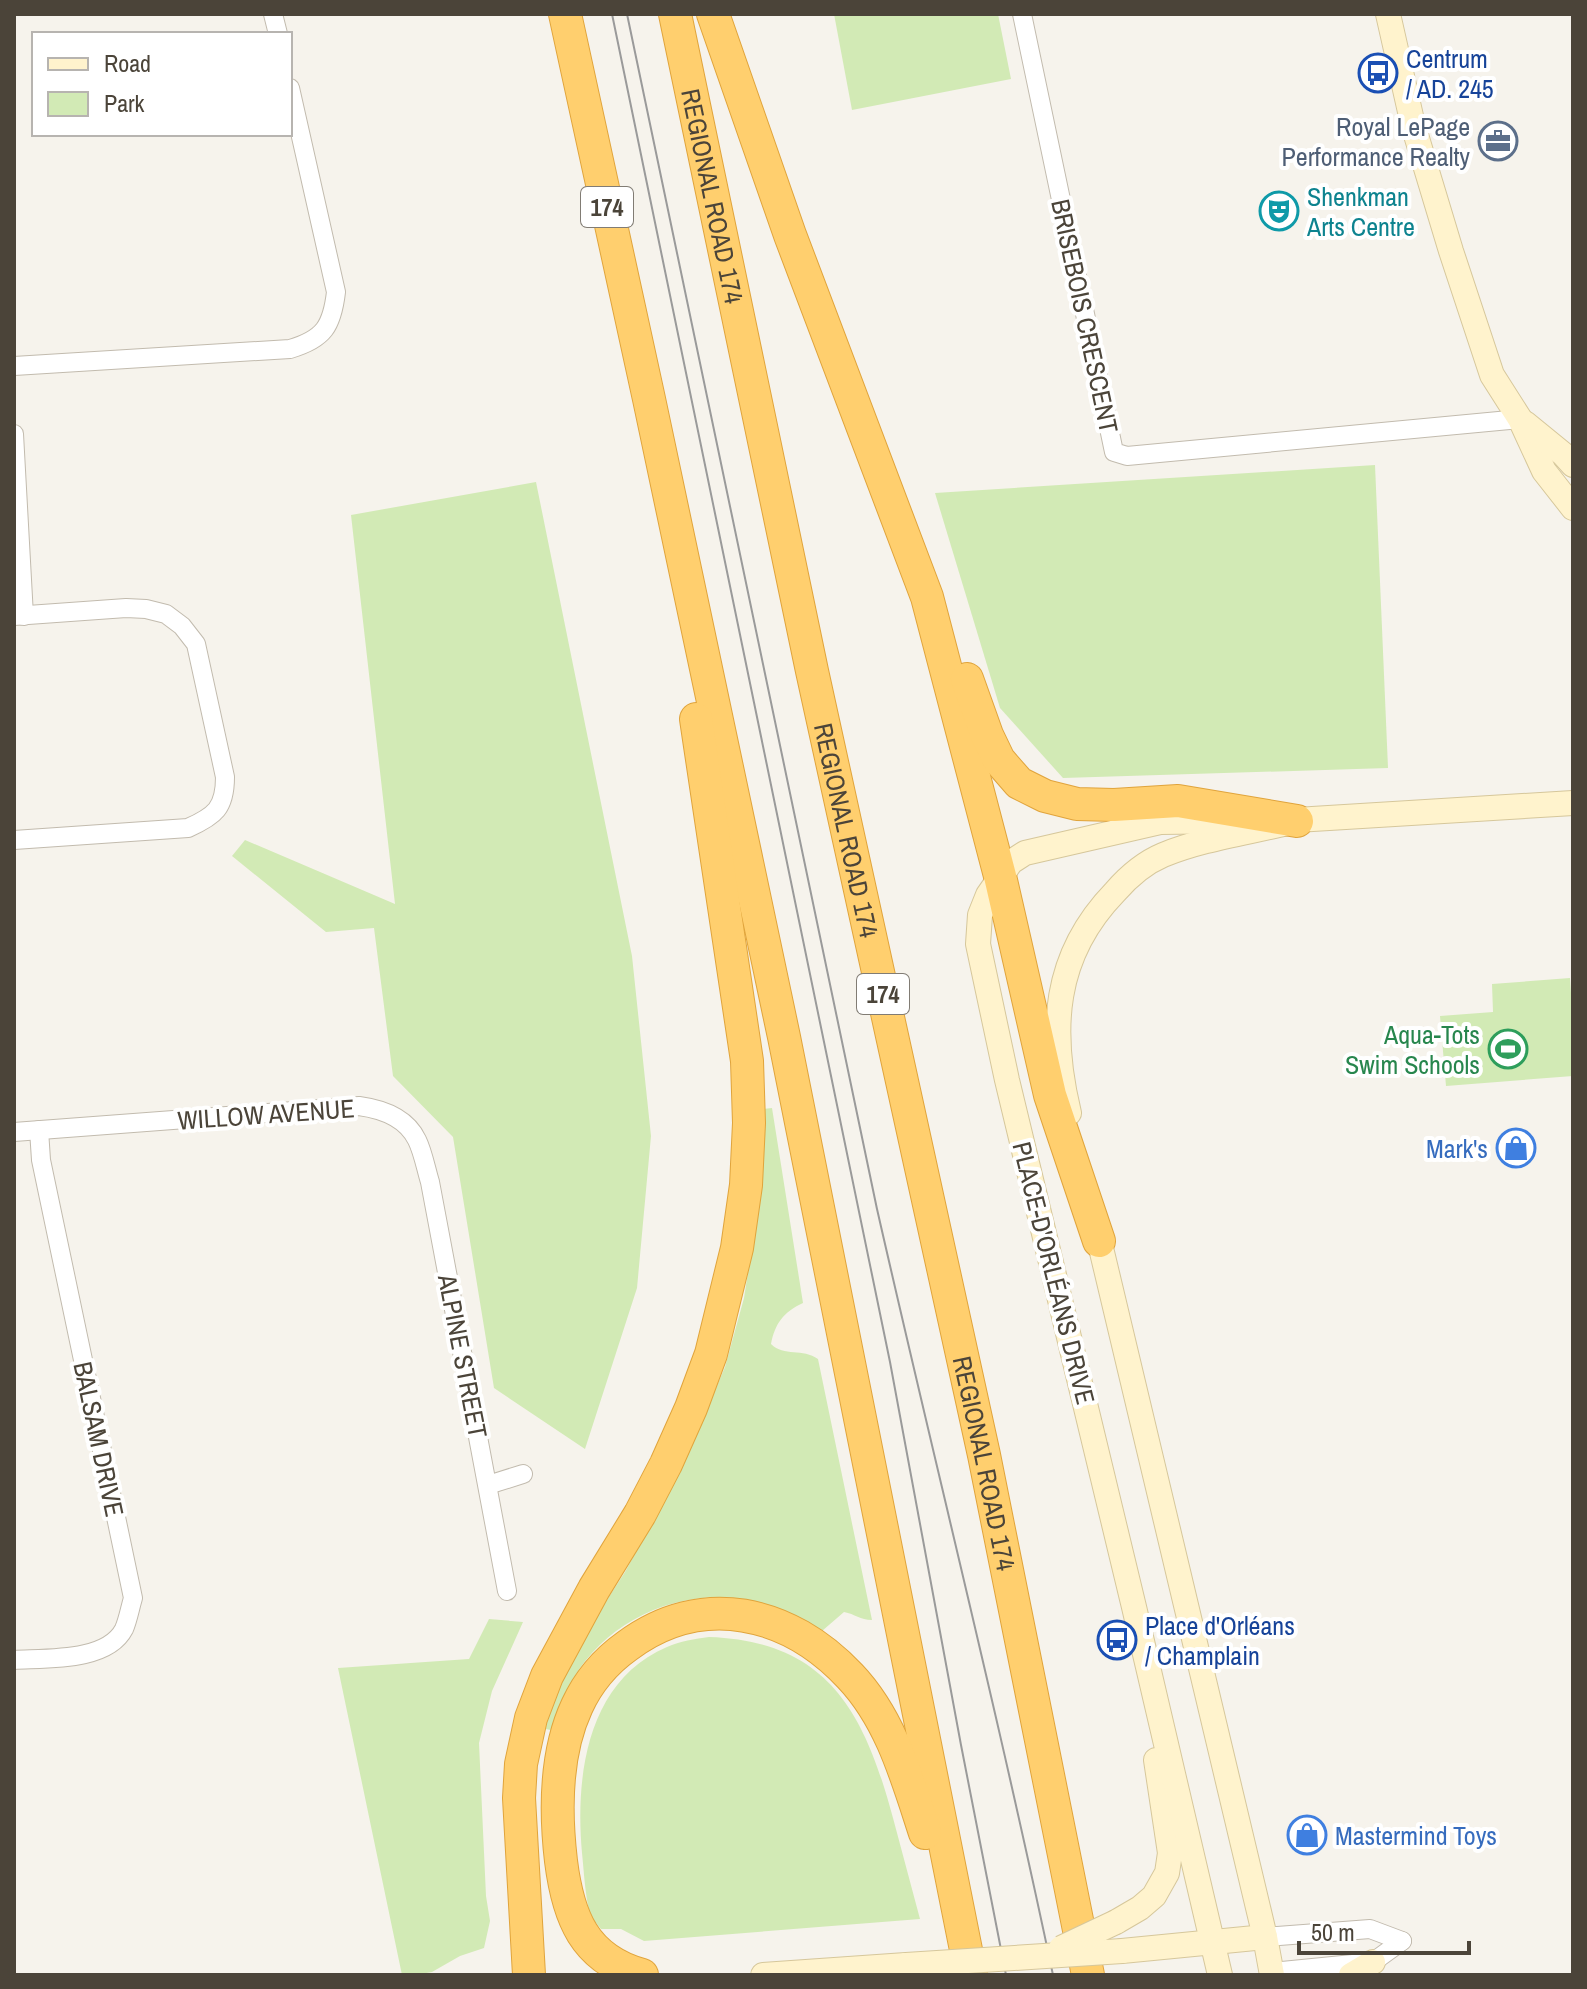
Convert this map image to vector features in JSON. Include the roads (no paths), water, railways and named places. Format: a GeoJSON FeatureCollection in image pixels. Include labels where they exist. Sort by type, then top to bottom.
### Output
{"type":"FeatureCollection","features":[{"type":"Feature","properties":{"kind":"highway","name":"174"},"geometry":{"type":"LineString","coordinates":[[565,14],[787,1053],[971,1975]]}},
{"type":"Feature","properties":{"kind":"highway","name":"REGIONAL ROAD 174"},"geometry":{"type":"LineString","coordinates":[[675,14],[812,671],[984,1455],[1088,1975]]}},
{"type":"Feature","properties":{"kind":"highway"},"geometry":{"type":"LineString","coordinates":[[713,14],[790,235],[927,597],[1000,876],[1050,1095],[1099,1241]]}},
{"type":"Feature","properties":{"kind":"highway"},"geometry":{"type":"LineString","coordinates":[[529,1975],[519,1798],[521,1764],[531,1718],[547,1676],[594,1589],[640,1514],[691,1408],[711,1354],[737,1248],[746,1185],[749,1123],[747,1061],[649,399]]}},
{"type":"Feature","properties":{"kind":"highway"},"geometry":{"type":"LineString","coordinates":[[927,597],[957,654],[999,760],[1019,783],[1045,796],[1077,804],[1178,801],[1297,821]]}},
{"type":"Feature","properties":{"kind":"highway"},"geometry":{"type":"LineString","coordinates":[[642,1975],[610,1963],[592,1947],[575,1921],[569,1903],[560,1845],[558,1803],[566,1738],[577,1706],[592,1681],[617,1653],[643,1634],[670,1621],[726,1613],[776,1624],[801,1635],[850,1676],[868,1698],[903,1766],[927,1838],[955,1975]]}},
{"type":"Feature","properties":{"kind":"main road"},"geometry":{"type":"LineString","coordinates":[[1388,14],[1413,125],[1492,375],[1520,419],[1544,471],[1573,508]]}},
{"type":"Feature","properties":{"kind":"main road"},"geometry":{"type":"LineString","coordinates":[[1520,419],[1573,465]]}},
{"type":"Feature","properties":{"kind":"main road","name":"PLACE-D'ORLÉANS DRIVE"},"geometry":{"type":"LineString","coordinates":[[1220,1975],[1011,1096],[978,944],[980,915],[1000,876],[1011,862],[1025,853],[1160,822],[1297,821],[1573,803]]}},
{"type":"Feature","properties":{"kind":"main road","name":"PLACE-D'ORLÉANS DRIVE"},"geometry":{"type":"LineString","coordinates":[[1266,1974],[1265,1937],[1066,1100],[1060,1051],[1060,1001],[1067,965],[1083,931],[1129,876],[1161,856],[1190,846],[1297,821]]}},
{"type":"Feature","properties":{"kind":"main road"},"geometry":{"type":"LineString","coordinates":[[1044,1956],[1140,1908],[1154,1896],[1167,1873],[1170,1853],[1134,1607]]}},
{"type":"Feature","properties":{"kind":"main road"},"geometry":{"type":"LineString","coordinates":[[763,1975],[1122,1951],[1265,1937]]}},
{"type":"Feature","properties":{"kind":"main road"},"geometry":{"type":"LineString","coordinates":[[1351,1975],[1373,1962]]}},
{"type":"Feature","properties":{"kind":"street","name":"BRISEBOIS CRESCENT"},"geometry":{"type":"LineString","coordinates":[[1022,14],[1114,452],[1127,456],[1520,419]]}},
{"type":"Feature","properties":{"kind":"street"},"geometry":{"type":"LineString","coordinates":[[14,366],[290,349],[309,344],[324,332],[333,313],[336,292],[292,97]]}},
{"type":"Feature","properties":{"kind":"street"},"geometry":{"type":"LineString","coordinates":[[14,434],[19,616],[146,609],[166,614],[182,626],[196,644],[225,777],[225,792],[219,808],[207,820],[188,828],[14,840]]}},
{"type":"Feature","properties":{"kind":"street","name":"WILLOW AVENUE"},"geometry":{"type":"LineString","coordinates":[[14,1132],[359,1106],[381,1109],[403,1123],[417,1138],[439,1227]]}},
{"type":"Feature","properties":{"kind":"street","name":"BALSAM DRIVE"},"geometry":{"type":"LineString","coordinates":[[14,1660],[81,1656],[106,1647],[124,1630],[133,1598],[47,1191],[39,1130]]}},
{"type":"Feature","properties":{"kind":"street","name":"ALPINE STREET"},"geometry":{"type":"LineString","coordinates":[[439,1227],[507,1591]]}},
{"type":"Feature","properties":{"kind":"street"},"geometry":{"type":"LineString","coordinates":[[488,1485],[523,1474]]}},
{"type":"Feature","properties":{"kind":"street"},"geometry":{"type":"LineString","coordinates":[[1265,1937],[1370,1929],[1402,1941],[1373,1962],[1266,1974]]}},
{"type":"Feature","properties":{"kind":"tram line"},"geometry":{"type":"LineString","coordinates":[[612,14],[890,1362],[1006,1975]]}},
{"type":"Feature","properties":{"kind":"tram line"},"geometry":{"type":"LineString","coordinates":[[627,14],[877,1209],[1053,1975]]}},
{"type":"Feature","properties":{"kind":"place","name":"Centrum / AD. 245"},"geometry":{"type":"Point","coordinates":[1378,73]}},
{"type":"Feature","properties":{"kind":"place","name":"Royal LePage Performance Realty"},"geometry":{"type":"Point","coordinates":[1498,141]}},
{"type":"Feature","properties":{"kind":"place","name":"Shenkman Arts Centre"},"geometry":{"type":"Point","coordinates":[1279,211]}},
{"type":"Feature","properties":{"kind":"place","name":"Aqua-Tots Swim Schools"},"geometry":{"type":"Point","coordinates":[1508,1049]}},
{"type":"Feature","properties":{"kind":"place","name":"Mark's"},"geometry":{"type":"Point","coordinates":[1516,1148]}},
{"type":"Feature","properties":{"kind":"place","name":"Place d'Orléans / Champlain"},"geometry":{"type":"Point","coordinates":[1117,1640]}},
{"type":"Feature","properties":{"kind":"place","name":"Mastermind Toys"},"geometry":{"type":"Point","coordinates":[1307,1835]}}]}
